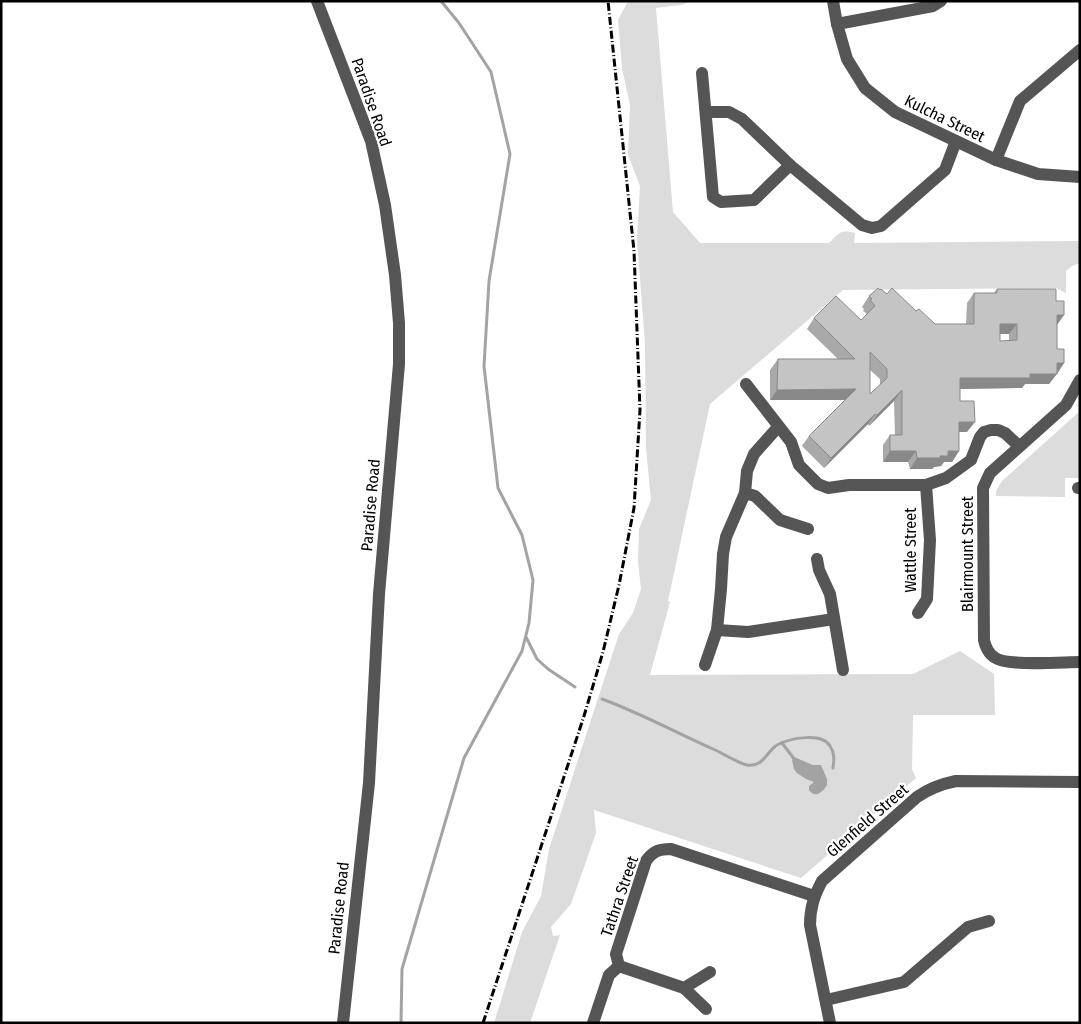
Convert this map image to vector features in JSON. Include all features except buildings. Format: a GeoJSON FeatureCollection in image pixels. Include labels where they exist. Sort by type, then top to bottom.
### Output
{"type":"FeatureCollection","features":[{"type":"Feature","properties":{"kind":"street","name":"Paradise Road"},"geometry":{"type":"LineString","coordinates":[[317,1],[371,141],[385,205],[395,276],[399,323],[399,364],[379,594],[369,783],[343,1023]]}},
{"type":"Feature","properties":{"kind":"street","name":"Kulcha Street"},"geometry":{"type":"LineString","coordinates":[[833,1],[837,24],[847,59],[864,88],[895,112],[996,160],[1038,174],[1080,177]]}},
{"type":"Feature","properties":{"kind":"street"},"geometry":{"type":"LineString","coordinates":[[837,24],[934,6],[941,1]]}},
{"type":"Feature","properties":{"kind":"street"},"geometry":{"type":"LineString","coordinates":[[996,160],[1020,101],[1080,50]]}},
{"type":"Feature","properties":{"kind":"street"},"geometry":{"type":"LineString","coordinates":[[702,72],[712,197],[721,202],[754,200],[790,165]]}},
{"type":"Feature","properties":{"kind":"street"},"geometry":{"type":"LineString","coordinates":[[706,112],[729,112],[742,119],[790,165],[862,225],[872,228],[881,226],[944,170],[956,141]]}},
{"type":"Feature","properties":{"kind":"street","name":"Blairmount Street"},"geometry":{"type":"LineString","coordinates":[[1080,380],[1066,405],[990,473],[983,488],[984,640],[986,646],[994,658],[1010,662],[1080,662]]}},
{"type":"Feature","properties":{"kind":"street"},"geometry":{"type":"LineString","coordinates":[[746,384],[791,442],[800,465],[818,484],[828,488],[849,485],[926,485],[946,478],[970,460],[984,432],[998,430],[1006,433],[1019,446]]}},
{"type":"Feature","properties":{"kind":"street"},"geometry":{"type":"LineString","coordinates":[[705,665],[717,630],[726,537],[745,493],[747,471],[754,454],[778,427]]}},
{"type":"Feature","properties":{"kind":"street","name":"Wattle Street"},"geometry":{"type":"LineString","coordinates":[[918,613],[927,599],[930,540],[926,485]]}},
{"type":"Feature","properties":{"kind":"street"},"geometry":{"type":"LineString","coordinates":[[745,493],[755,496],[780,520],[808,529]]}},
{"type":"Feature","properties":{"kind":"street"},"geometry":{"type":"LineString","coordinates":[[817,559],[819,570],[830,594],[843,670]]}},
{"type":"Feature","properties":{"kind":"street"},"geometry":{"type":"LineString","coordinates":[[717,630],[748,632],[834,619]]}},
{"type":"Feature","properties":{"kind":"street","name":"Glenfield Street"},"geometry":{"type":"LineString","coordinates":[[830,1023],[810,925],[810,909],[822,881],[918,797],[942,784],[956,781],[1080,782]]}},
{"type":"Feature","properties":{"kind":"street","name":"Tathra Street"},"geometry":{"type":"LineString","coordinates":[[619,966],[616,954],[646,861],[651,853],[661,849],[671,849],[814,896]]}},
{"type":"Feature","properties":{"kind":"street"},"geometry":{"type":"LineString","coordinates":[[826,1000],[904,982],[968,927],[989,921]]}},
{"type":"Feature","properties":{"kind":"street"},"geometry":{"type":"LineString","coordinates":[[593,1023],[609,975],[619,966],[684,988],[706,1009]]}},
{"type":"Feature","properties":{"kind":"street"},"geometry":{"type":"LineString","coordinates":[[684,988],[710,972]]}},
{"type":"Feature","properties":{"kind":"shaded area"},"geometry":{"type":"Polygon","coordinates":[[[628,1],[692,1],[681,5],[656,8],[673,212],[700,243],[829,243],[838,234],[846,231],[855,233],[854,243],[1080,241],[1080,263],[1066,271],[1066,293],[1056,288],[843,290],[710,404],[668,601],[670,602],[650,675],[913,674],[960,651],[994,674],[995,715],[913,715],[912,769],[916,778],[801,878],[594,810],[596,833],[571,904],[551,927],[553,936],[560,935],[530,1023],[494,1023],[522,932],[541,896],[549,849],[619,634],[633,613],[641,589],[638,561],[639,529],[651,500],[646,448],[645,343],[637,240],[640,186],[628,155],[630,105],[622,68],[618,20],[628,1]]]}},
{"type":"Feature","properties":{"kind":"shaded area"},"geometry":{"type":"Polygon","coordinates":[[[1080,411],[1080,478],[1065,478],[1065,497],[996,496],[996,491],[1002,481],[1080,411]]]}},
{"type":"Feature","properties":{"kind":"shaded area"},"geometry":{"type":"Polygon","coordinates":[[[794,757],[813,765],[821,765],[827,779],[827,785],[821,792],[811,793],[809,786],[814,782],[797,773],[792,760],[794,757]]]}},
{"type":"Feature","properties":{"kind":"waterway"},"geometry":{"type":"LineString","coordinates":[[401,1023],[402,969],[464,758],[522,651],[529,623],[533,580],[522,535],[498,488],[484,366],[489,281],[510,154],[491,72],[459,23],[441,1]]}},
{"type":"Feature","properties":{"kind":"waterway"},"geometry":{"type":"LineString","coordinates":[[526,637],[537,659],[548,669],[575,687]]}},
{"type":"Feature","properties":{"kind":"waterway"},"geometry":{"type":"LineString","coordinates":[[602,699],[644,716],[747,765],[757,764],[773,748],[783,742],[805,738],[820,739],[826,742],[833,751],[833,768]]}},
{"type":"Feature","properties":{"kind":"waterway"},"geometry":{"type":"LineString","coordinates":[[782,743],[795,760]]}},
{"type":"Feature","properties":{"kind":"railway"},"geometry":{"type":"LineString","coordinates":[[483,1023],[584,716],[603,652],[619,585],[634,508],[640,410],[634,251],[608,1]]}}]}
